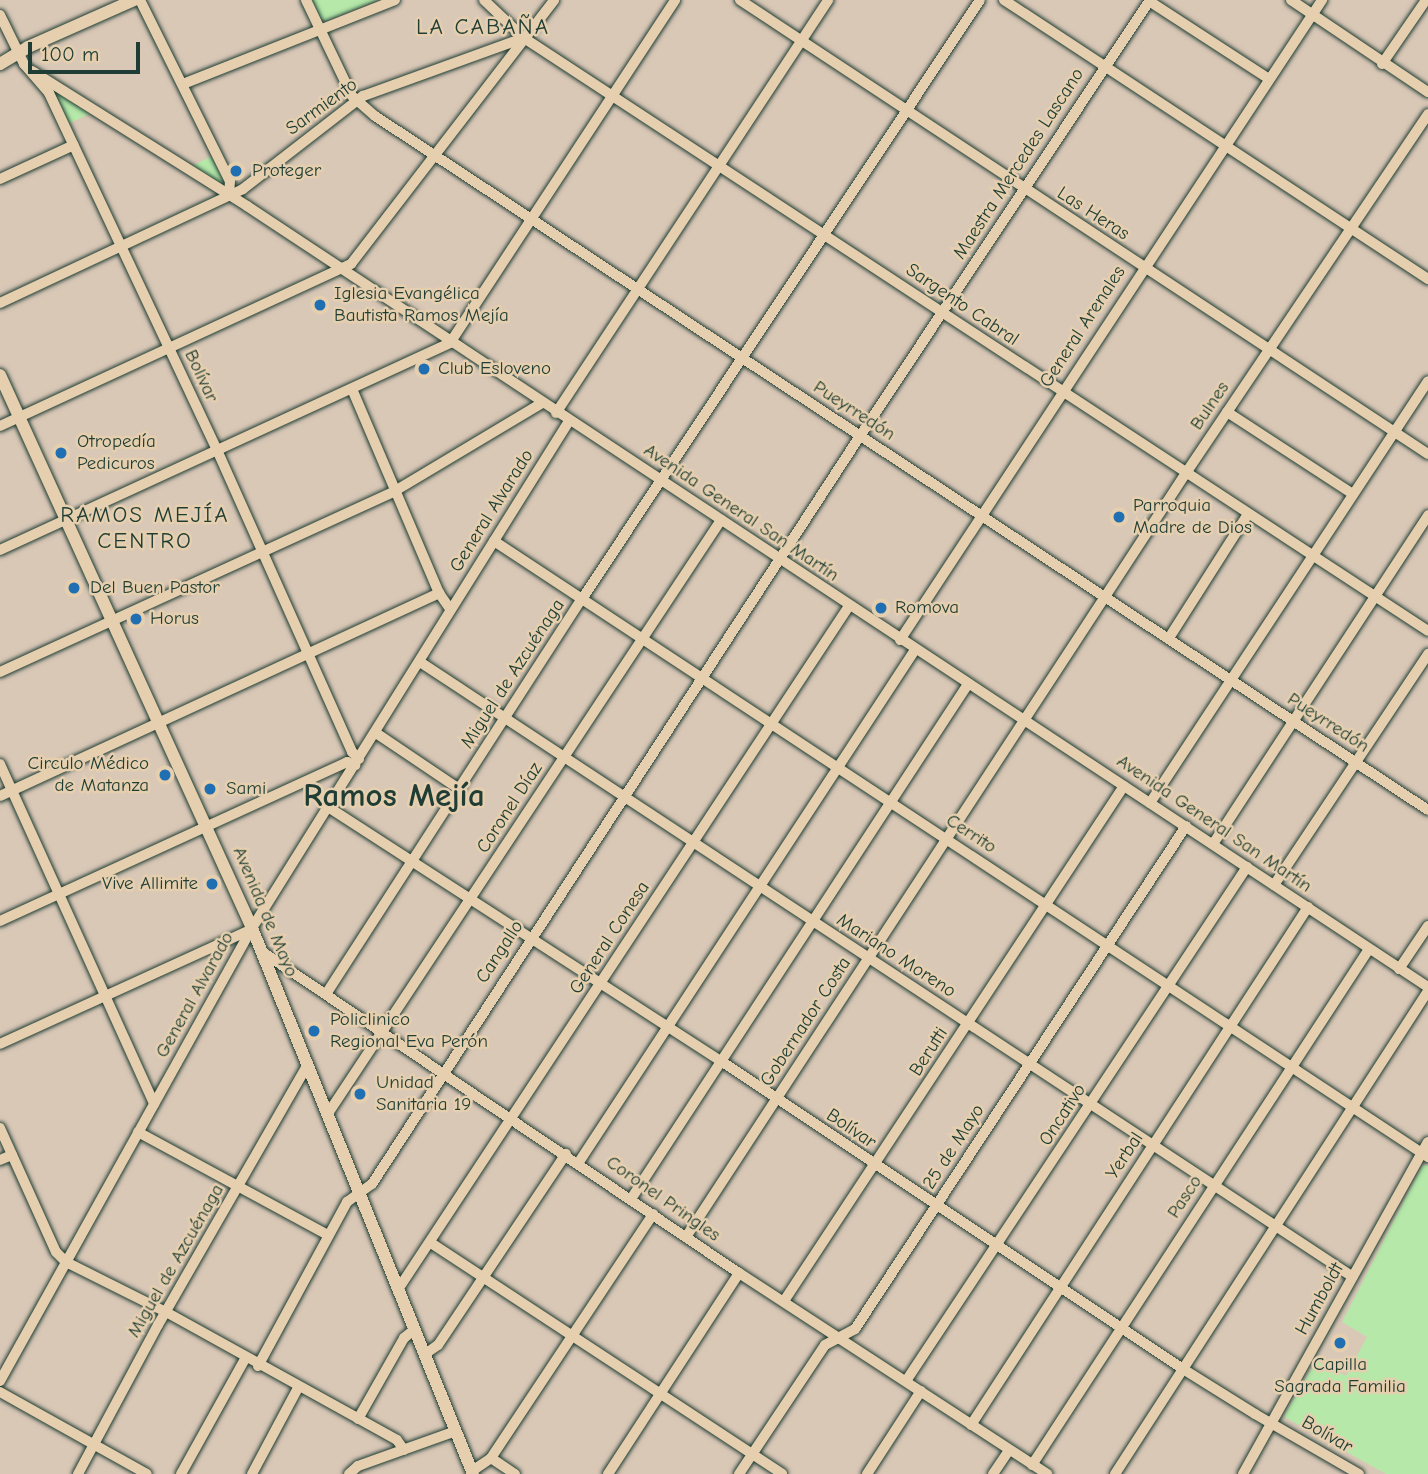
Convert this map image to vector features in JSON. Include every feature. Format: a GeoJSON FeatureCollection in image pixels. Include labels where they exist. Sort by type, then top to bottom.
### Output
{"type":"FeatureCollection","features":[{"type":"Feature","properties":{"kind":"main road"},"geometry":{"type":"LineString","coordinates":[[0,64],[17,53],[134,0]]}},
{"type":"Feature","properties":{"kind":"main road","name":"Avenida de Mayo"},"geometry":{"type":"LineString","coordinates":[[0,374],[252,928],[473,1472]]}},
{"type":"Feature","properties":{"kind":"street"},"geometry":{"type":"LineString","coordinates":[[140,0],[230,181],[229,195]]}},
{"type":"Feature","properties":{"kind":"street","name":"Pueyrredón"},"geometry":{"type":"LineString","coordinates":[[306,0],[355,100],[742,359],[1428,810]]}},
{"type":"Feature","properties":{"kind":"street"},"geometry":{"type":"LineString","coordinates":[[183,84],[395,0]]}},
{"type":"Feature","properties":{"kind":"street","name":"Sargento Cabral"},"geometry":{"type":"LineString","coordinates":[[484,0],[524,38],[1428,631]]}},
{"type":"Feature","properties":{"kind":"street"},"geometry":{"type":"LineString","coordinates":[[0,426],[351,264],[554,0]]}},
{"type":"Feature","properties":{"kind":"street"},"geometry":{"type":"LineString","coordinates":[[0,550],[450,343],[675,0]]}},
{"type":"Feature","properties":{"kind":"street","name":"Las Heras"},"geometry":{"type":"LineString","coordinates":[[740,0],[1428,454]]}},
{"type":"Feature","properties":{"kind":"street"},"geometry":{"type":"LineString","coordinates":[[556,413],[828,0]]}},
{"type":"Feature","properties":{"kind":"street","name":"Miguel de Azcuénaga"},"geometry":{"type":"LineString","coordinates":[[326,994],[582,599],[980,0]]}},
{"type":"Feature","properties":{"kind":"street"},"geometry":{"type":"LineString","coordinates":[[1004,0],[1428,279]]}},
{"type":"Feature","properties":{"kind":"street"},"geometry":{"type":"LineString","coordinates":[[1291,0],[1382,64],[1428,92]]}},
{"type":"Feature","properties":{"kind":"street","name":"General Arenales"},"geometry":{"type":"LineString","coordinates":[[900,640],[1143,267],[1322,0]]}},
{"type":"Feature","properties":{"kind":"street"},"geometry":{"type":"LineString","coordinates":[[1382,64],[1426,0]]}},
{"type":"Feature","properties":{"kind":"street"},"geometry":{"type":"LineString","coordinates":[[1149,1],[1269,79]]}},
{"type":"Feature","properties":{"kind":"street","name":"Maestra Mercedes Lascano"},"geometry":{"type":"LineString","coordinates":[[780,560],[1149,1]]}},
{"type":"Feature","properties":{"kind":"street","name":"Bolívar"},"geometry":{"type":"LineString","coordinates":[[0,15],[17,53],[49,93],[74,145],[217,450],[357,762]]}},
{"type":"Feature","properties":{"kind":"street","name":"Sarmiento"},"geometry":{"type":"LineString","coordinates":[[0,303],[243,190],[355,100],[524,38]]}},
{"type":"Feature","properties":{"kind":"street","name":"Avenida General San Martín"},"geometry":{"type":"LineString","coordinates":[[32,71],[229,195],[915,650],[1186,826],[1428,989]]}},
{"type":"Feature","properties":{"kind":"street","name":"Bulnes"},"geometry":{"type":"LineString","coordinates":[[1025,720],[1186,473],[1428,114]]}},
{"type":"Feature","properties":{"kind":"street"},"geometry":{"type":"LineString","coordinates":[[0,179],[74,145]]}},
{"type":"Feature","properties":{"kind":"street"},"geometry":{"type":"LineString","coordinates":[[1150,803],[1428,381]]}},
{"type":"Feature","properties":{"kind":"street"},"geometry":{"type":"LineString","coordinates":[[352,389],[439,593],[450,609]]}},
{"type":"Feature","properties":{"kind":"street"},"geometry":{"type":"LineString","coordinates":[[0,671],[395,491],[542,403]]}},
{"type":"Feature","properties":{"kind":"street"},"geometry":{"type":"LineString","coordinates":[[1227,412],[1353,494]]}},
{"type":"Feature","properties":{"kind":"street","name":"General Alvarado"},"geometry":{"type":"LineString","coordinates":[[0,1381],[252,928],[421,662],[450,609],[569,421]]}},
{"type":"Feature","properties":{"kind":"street"},"geometry":{"type":"LineString","coordinates":[[1168,638],[1248,514]]}},
{"type":"Feature","properties":{"kind":"street"},"geometry":{"type":"LineString","coordinates":[[1213,844],[1428,515]]}},
{"type":"Feature","properties":{"kind":"street","name":"Coronel Díaz"},"geometry":{"type":"LineString","coordinates":[[327,1115],[721,520]]}},
{"type":"Feature","properties":{"kind":"street","name":"Cerrito"},"geometry":{"type":"LineString","coordinates":[[495,541],[1425,1155]]}},
{"type":"Feature","properties":{"kind":"street","name":"Cangallo"},"geometry":{"type":"LineString","coordinates":[[258,1366],[347,1202],[372,1184],[780,560]]}},
{"type":"Feature","properties":{"kind":"street"},"geometry":{"type":"LineString","coordinates":[[0,796],[439,593]]}},
{"type":"Feature","properties":{"kind":"street","name":"General Conesa"},"geometry":{"type":"LineString","coordinates":[[399,1288],[849,606]]}},
{"type":"Feature","properties":{"kind":"street"},"geometry":{"type":"LineString","coordinates":[[579,1162],[915,650]]}},
{"type":"Feature","properties":{"kind":"street"},"geometry":{"type":"LineString","coordinates":[[1274,885],[1428,654]]}},
{"type":"Feature","properties":{"kind":"street","name":"Mariano Moreno"},"geometry":{"type":"LineString","coordinates":[[421,662],[1353,1277]]}},
{"type":"Feature","properties":{"kind":"street"},"geometry":{"type":"LineString","coordinates":[[631,1199],[968,684]]}},
{"type":"Feature","properties":{"kind":"street","name":"Gobernador Costa"},"geometry":{"type":"LineString","coordinates":[[686,1237],[1025,720]]}},
{"type":"Feature","properties":{"kind":"street"},"geometry":{"type":"LineString","coordinates":[[376,733],[459,789]]}},
{"type":"Feature","properties":{"kind":"street"},"geometry":{"type":"LineString","coordinates":[[0,921],[347,762],[357,762]]}},
{"type":"Feature","properties":{"kind":"street"},"geometry":{"type":"LineString","coordinates":[[0,764],[153,1104]]}},
{"type":"Feature","properties":{"kind":"street","name":"Berutti"},"geometry":{"type":"LineString","coordinates":[[784,1301],[876,1166],[1124,786]]}},
{"type":"Feature","properties":{"kind":"street","name":"Bolívar"},"geometry":{"type":"LineString","coordinates":[[328,807],[721,1061],[997,1246],[1340,1470],[1359,1474]]}},
{"type":"Feature","properties":{"kind":"street","name":"25 de Mayo"},"geometry":{"type":"LineString","coordinates":[[739,1474],[825,1345],[855,1329],[1186,826]]}},
{"type":"Feature","properties":{"kind":"street","name":"Oncativo"},"geometry":{"type":"LineString","coordinates":[[906,1381],[1247,867]]}},
{"type":"Feature","properties":{"kind":"street","name":"Yerbal"},"geometry":{"type":"LineString","coordinates":[[971,1425],[1308,907]]}},
{"type":"Feature","properties":{"kind":"street"},"geometry":{"type":"LineString","coordinates":[[1399,969],[1428,926]]}},
{"type":"Feature","properties":{"kind":"street"},"geometry":{"type":"LineString","coordinates":[[0,1044],[252,928]]}},
{"type":"Feature","properties":{"kind":"street","name":"Pasco"},"geometry":{"type":"LineString","coordinates":[[1032,1465],[1369,949]]}},
{"type":"Feature","properties":{"kind":"street","name":"Coronel Pringles"},"geometry":{"type":"LineString","coordinates":[[261,951],[579,1162],[739,1273],[1047,1474]]}},
{"type":"Feature","properties":{"kind":"street"},"geometry":{"type":"LineString","coordinates":[[1115,1474],[1428,989]]}},
{"type":"Feature","properties":{"kind":"street","name":"Miguel de Azcuénaga"},"geometry":{"type":"LineString","coordinates":[[78,1474],[166,1312],[307,1066]]}},
{"type":"Feature","properties":{"kind":"street"},"geometry":{"type":"LineString","coordinates":[[0,1128],[56,1252],[66,1262],[166,1312],[245,1359],[397,1440],[404,1450]]}},
{"type":"Feature","properties":{"kind":"street"},"geometry":{"type":"LineString","coordinates":[[138,1132],[328,1234]]}},
{"type":"Feature","properties":{"kind":"street","name":"Humboldt"},"geometry":{"type":"LineString","coordinates":[[1243,1474],[1425,1155],[1428,1142]]}},
{"type":"Feature","properties":{"kind":"street"},"geometry":{"type":"LineString","coordinates":[[425,1354],[438,1345],[566,1154]]}},
{"type":"Feature","properties":{"kind":"street"},"geometry":{"type":"LineString","coordinates":[[0,1160],[12,1155]]}},
{"type":"Feature","properties":{"kind":"street"},"geometry":{"type":"LineString","coordinates":[[473,1472],[491,1458],[653,1214]]}},
{"type":"Feature","properties":{"kind":"street"},"geometry":{"type":"LineString","coordinates":[[431,1243],[782,1474]]}},
{"type":"Feature","properties":{"kind":"street"},"geometry":{"type":"LineString","coordinates":[[608,1474],[739,1273]]}},
{"type":"Feature","properties":{"kind":"street"},"geometry":{"type":"LineString","coordinates":[[358,1419],[404,1338],[415,1329]]}},
{"type":"Feature","properties":{"kind":"street"},"geometry":{"type":"LineString","coordinates":[[181,1474],[245,1359]]}},
{"type":"Feature","properties":{"kind":"street"},"geometry":{"type":"LineString","coordinates":[[252,1474],[298,1388]]}},
{"type":"Feature","properties":{"kind":"street"},"geometry":{"type":"LineString","coordinates":[[867,1474],[921,1391]]}},
{"type":"Feature","properties":{"kind":"street"},"geometry":{"type":"LineString","coordinates":[[0,1392],[148,1474]]}},
{"type":"Feature","properties":{"kind":"street"},"geometry":{"type":"LineString","coordinates":[[349,1474],[358,1466],[456,1431]]}},
{"type":"Feature","properties":{"kind":"street"},"geometry":{"type":"LineString","coordinates":[[993,1474],[1009,1450]]}},
{"type":"Feature","properties":{"kind":"street"},"geometry":{"type":"LineString","coordinates":[[491,1458],[515,1474]]}},
{"type":"Feature","properties":{"kind":"green space"},"geometry":{"type":"Polygon","coordinates":[[[311,0],[378,0],[326,21],[320,19],[311,0]]]}},
{"type":"Feature","properties":{"kind":"green space"},"geometry":{"type":"Polygon","coordinates":[[[52,89],[91,113],[68,124],[52,89]]]}},
{"type":"Feature","properties":{"kind":"green space"},"geometry":{"type":"Polygon","coordinates":[[[212,156],[225,180],[223,188],[190,167],[212,156]]]}},
{"type":"Feature","properties":{"kind":"green space"},"geometry":{"type":"Polygon","coordinates":[[[1428,1165],[1428,1474],[1386,1474],[1286,1418],[1285,1414],[1316,1361],[1346,1376],[1367,1337],[1342,1322],[1422,1166],[1428,1165]]]}},
{"type":"Feature","properties":{"kind":"place","name":"Proteger"},"geometry":{"type":"Point","coordinates":[236,171]}},
{"type":"Feature","properties":{"kind":"place","name":"Iglesia Evangélica Bautista Ramos Mejía"},"geometry":{"type":"Point","coordinates":[320,305]}},
{"type":"Feature","properties":{"kind":"place","name":"Club Esloveno"},"geometry":{"type":"Point","coordinates":[424,369]}},
{"type":"Feature","properties":{"kind":"place","name":"Otropedía Pedicuros"},"geometry":{"type":"Point","coordinates":[61,453]}},
{"type":"Feature","properties":{"kind":"place","name":"Parroquia Madre de Dios"},"geometry":{"type":"Point","coordinates":[1119,517]}},
{"type":"Feature","properties":{"kind":"place","name":"Del Buen Pastor"},"geometry":{"type":"Point","coordinates":[74,588]}},
{"type":"Feature","properties":{"kind":"place","name":"Romova"},"geometry":{"type":"Point","coordinates":[881,608]}},
{"type":"Feature","properties":{"kind":"place","name":"Horus"},"geometry":{"type":"Point","coordinates":[136,619]}},
{"type":"Feature","properties":{"kind":"place","name":"Circulo Médico de Matanza"},"geometry":{"type":"Point","coordinates":[165,775]}},
{"type":"Feature","properties":{"kind":"place","name":"Sami"},"geometry":{"type":"Point","coordinates":[210,789]}},
{"type":"Feature","properties":{"kind":"place","name":"Vive Allimite"},"geometry":{"type":"Point","coordinates":[212,884]}},
{"type":"Feature","properties":{"kind":"place","name":"Policlinico Regional Eva Perón"},"geometry":{"type":"Point","coordinates":[314,1031]}},
{"type":"Feature","properties":{"kind":"place","name":"Unidad Sanitaria 19"},"geometry":{"type":"Point","coordinates":[360,1094]}},
{"type":"Feature","properties":{"kind":"place","name":"Capilla Sagrada Familia"},"geometry":{"type":"Point","coordinates":[1340,1343]}},
{"type":"Feature","properties":{"kind":"district","name":"LA CABAÑA"},"geometry":{"type":"Point","coordinates":[483,27]}},
{"type":"Feature","properties":{"kind":"district","name":"RAMOS MEJÍA CENTRO"},"geometry":{"type":"Point","coordinates":[145,528]}},
{"type":"Feature","properties":{"kind":"district","name":"Ramos Mejía"},"geometry":{"type":"Point","coordinates":[394,796]}}]}
